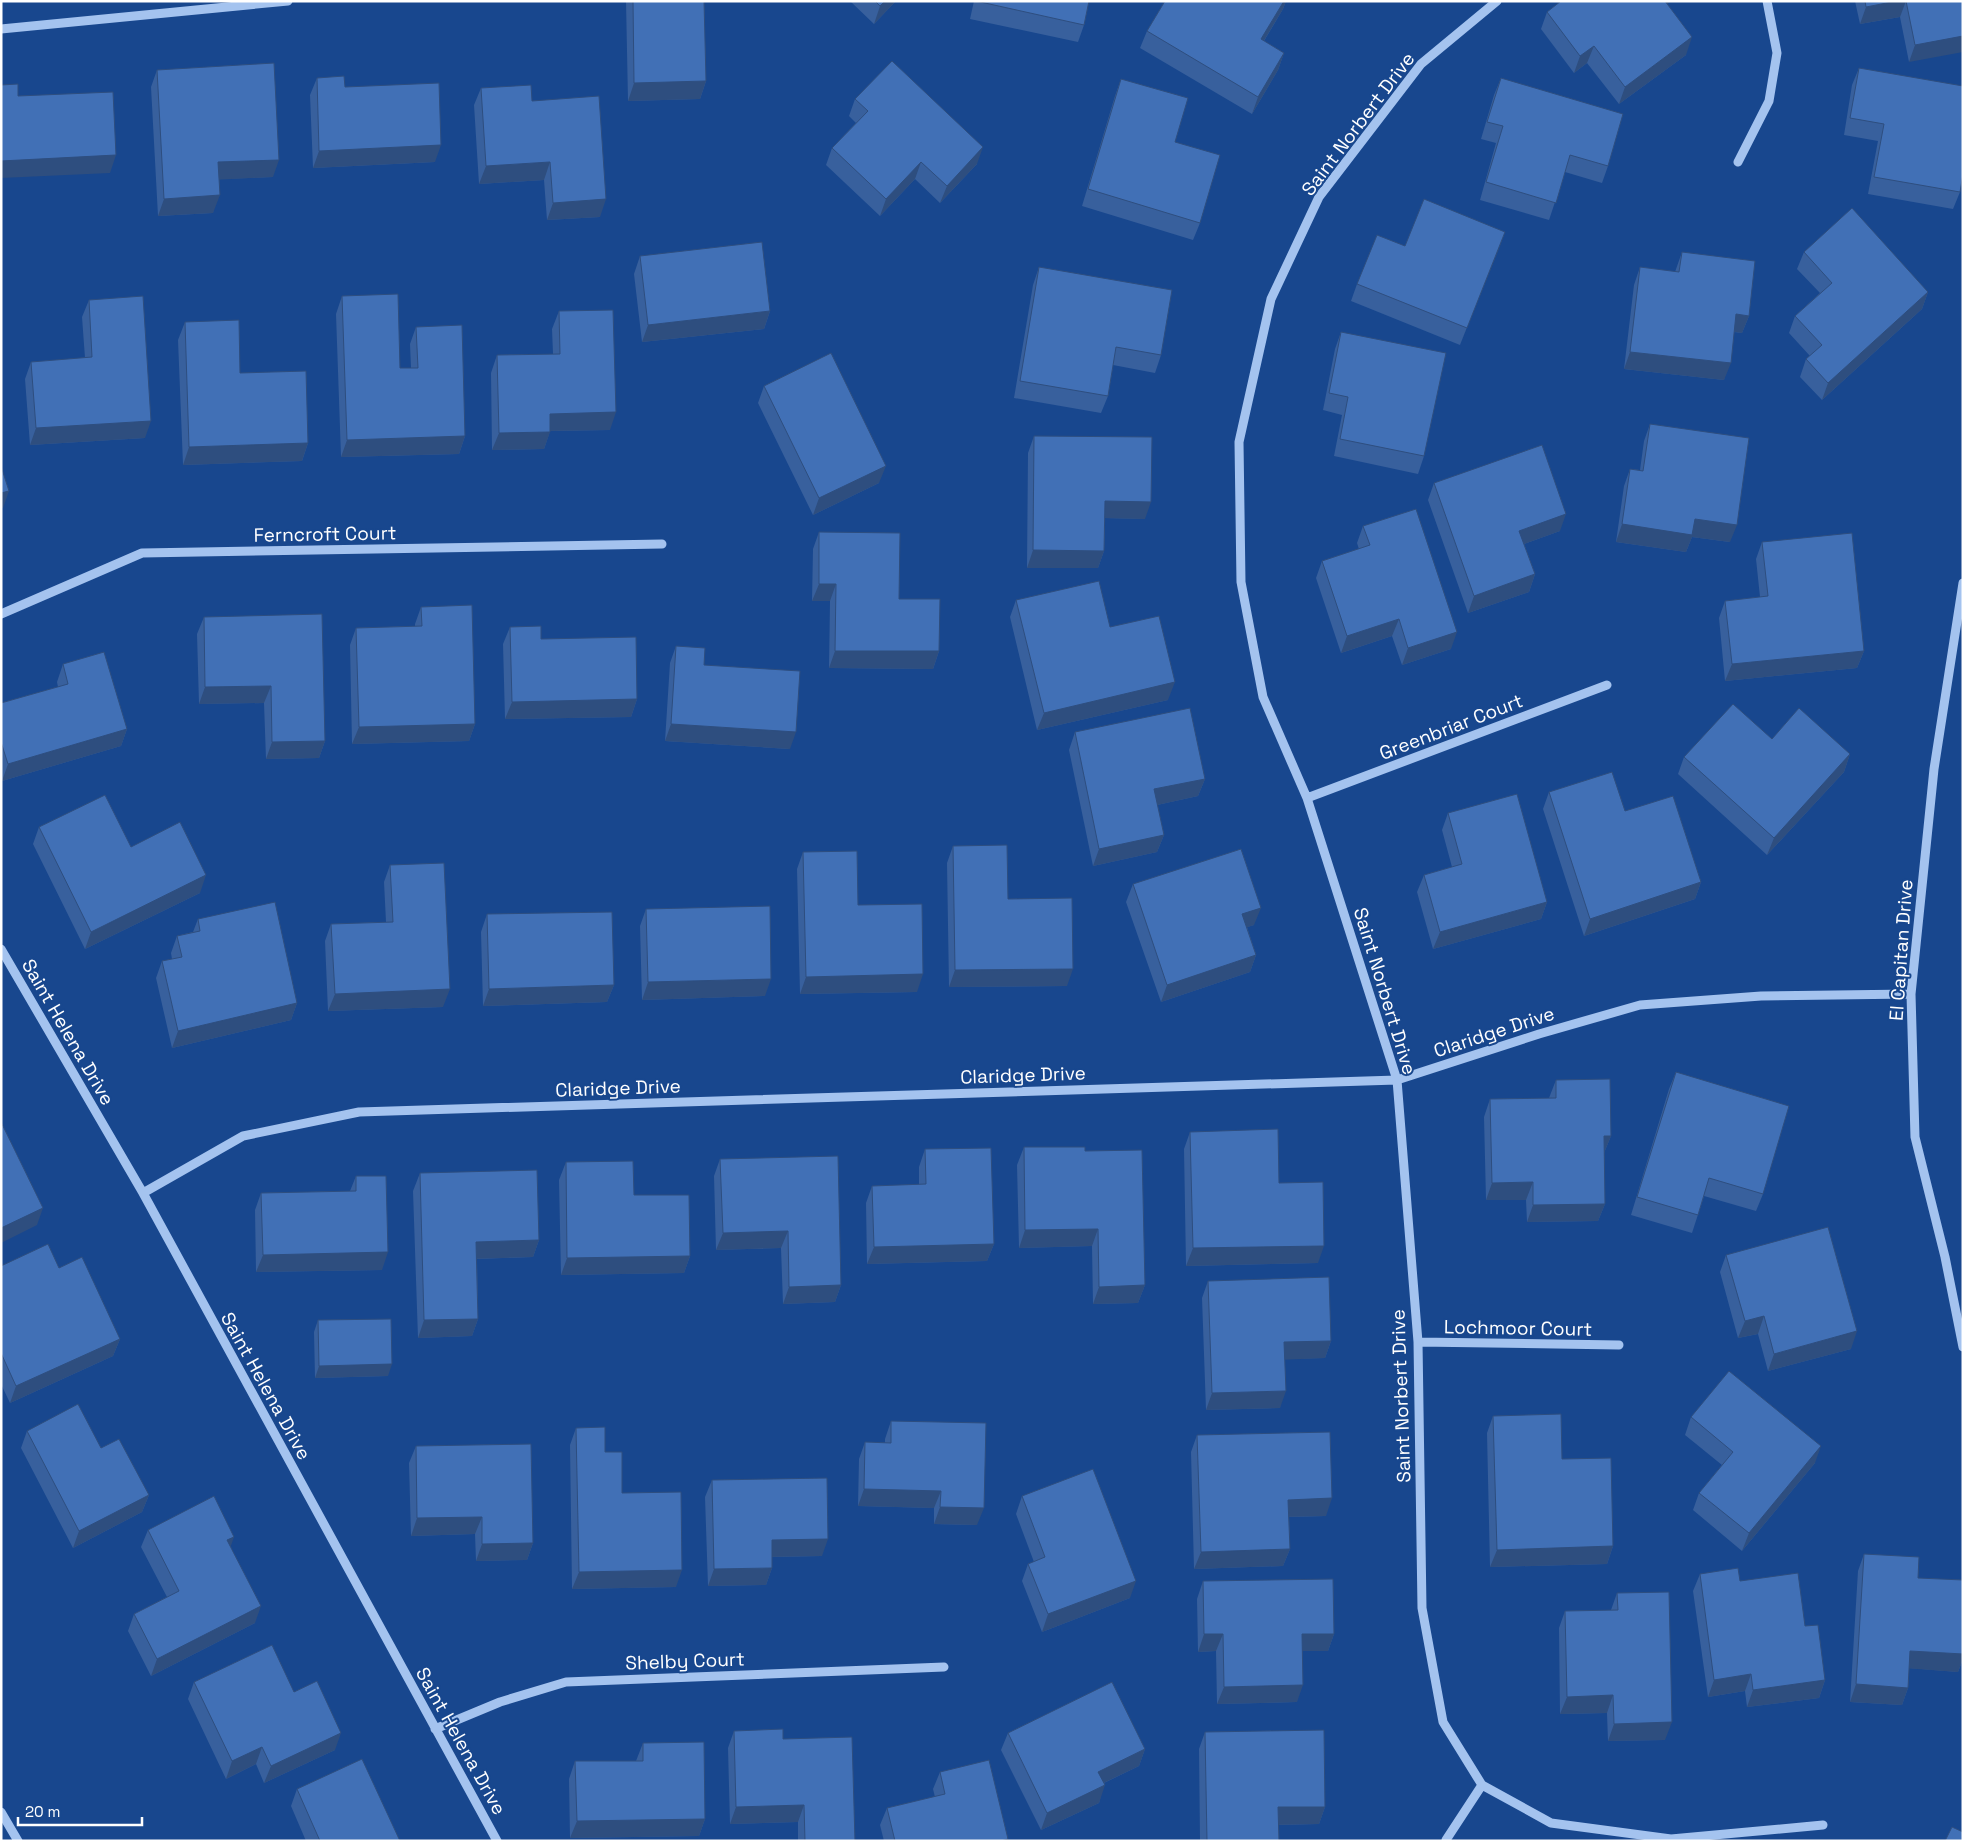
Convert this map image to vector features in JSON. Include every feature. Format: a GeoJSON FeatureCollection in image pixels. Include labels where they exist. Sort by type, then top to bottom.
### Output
{"type":"FeatureCollection","features":[{"type":"Feature","properties":{"kind":"street"},"geometry":{"type":"LineString","coordinates":[[1,29],[288,1]]}},
{"type":"Feature","properties":{"kind":"street","name":"Saint Norbert Drive"},"geometry":{"type":"LineString","coordinates":[[1497,1],[1421,64],[1319,197],[1271,299],[1239,442],[1241,582],[1263,697],[1307,798],[1397,1080],[1418,1342],[1422,1608],[1443,1722],[1482,1785],[1551,1823],[1672,1839],[1823,1825]]}},
{"type":"Feature","properties":{"kind":"street"},"geometry":{"type":"LineString","coordinates":[[1738,162],[1769,101],[1777,52],[1767,1]]}},
{"type":"Feature","properties":{"kind":"street","name":"Ferncroft Court"},"geometry":{"type":"LineString","coordinates":[[1,614],[142,553],[662,544]]}},
{"type":"Feature","properties":{"kind":"street","name":"El Capitan Drive"},"geometry":{"type":"LineString","coordinates":[[1963,583],[1934,769],[1911,994],[1915,1137],[1945,1257],[1963,1348]]}},
{"type":"Feature","properties":{"kind":"street","name":"Greenbriar Court"},"geometry":{"type":"LineString","coordinates":[[1307,798],[1607,685]]}},
{"type":"Feature","properties":{"kind":"street","name":"Saint Helena Drive"},"geometry":{"type":"LineString","coordinates":[[1,949],[143,1194],[497,1841]]}},
{"type":"Feature","properties":{"kind":"street","name":"Claridge Drive"},"geometry":{"type":"LineString","coordinates":[[143,1194],[243,1136],[359,1112],[1397,1080],[1539,1034],[1640,1004],[1761,996],[1911,994]]}},
{"type":"Feature","properties":{"kind":"street","name":"Lochmoor Court"},"geometry":{"type":"LineString","coordinates":[[1418,1342],[1619,1345]]}},
{"type":"Feature","properties":{"kind":"street","name":"Shelby Court"},"geometry":{"type":"LineString","coordinates":[[435,1729],[500,1702],[566,1682],[944,1667]]}},
{"type":"Feature","properties":{"kind":"street"},"geometry":{"type":"LineString","coordinates":[[1446,1840],[1482,1785]]}},
{"type":"Feature","properties":{"kind":"street"},"geometry":{"type":"LineString","coordinates":[[1,1812],[18,1841]]}},
{"type":"Feature","properties":{"kind":"building"},"geometry":{"type":"Polygon","coordinates":[[[633,1],[704,1],[706,81],[634,83],[633,1]]]}},
{"type":"Feature","properties":{"kind":"building"},"geometry":{"type":"Polygon","coordinates":[[[875,1],[885,1],[880,6],[875,1]]]}},
{"type":"Feature","properties":{"kind":"building"},"geometry":{"type":"Polygon","coordinates":[[[976,1],[1089,1],[1084,25],[976,1]]]}},
{"type":"Feature","properties":{"kind":"building"},"geometry":{"type":"Polygon","coordinates":[[[1165,1],[1284,1],[1261,39],[1284,53],[1258,97],[1147,31],[1165,1]]]}},
{"type":"Feature","properties":{"kind":"building"},"geometry":{"type":"Polygon","coordinates":[[[1561,1],[1665,1],[1692,37],[1625,87],[1594,46],[1580,56],[1547,12],[1561,1]]]}},
{"type":"Feature","properties":{"kind":"building"},"geometry":{"type":"Polygon","coordinates":[[[1865,1],[1897,1],[1866,7],[1865,1]]]}},
{"type":"Feature","properties":{"kind":"building"},"geometry":{"type":"Polygon","coordinates":[[[1906,1],[1963,1],[1963,36],[1915,45],[1906,1]]]}},
{"type":"Feature","properties":{"kind":"building"},"geometry":{"type":"Polygon","coordinates":[[[892,61],[983,147],[947,186],[921,162],[886,199],[832,148],[868,111],[855,99],[892,61]]]}},
{"type":"Feature","properties":{"kind":"building"},"geometry":{"type":"Polygon","coordinates":[[[274,63],[279,160],[218,162],[220,195],[164,199],[157,70],[274,63]]]}},
{"type":"Feature","properties":{"kind":"building"},"geometry":{"type":"Polygon","coordinates":[[[1859,68],[1963,86],[1963,174],[1960,192],[1874,177],[1884,124],[1850,118],[1859,68]]]}},
{"type":"Feature","properties":{"kind":"building"},"geometry":{"type":"Polygon","coordinates":[[[344,76],[345,87],[439,83],[441,145],[319,151],[317,78],[344,76]]]}},
{"type":"Feature","properties":{"kind":"building"},"geometry":{"type":"Polygon","coordinates":[[[1501,78],[1623,114],[1608,166],[1570,155],[1556,203],[1486,182],[1503,126],[1487,122],[1501,78]]]}},
{"type":"Feature","properties":{"kind":"building"},"geometry":{"type":"Polygon","coordinates":[[[1121,79],[1188,98],[1175,142],[1220,155],[1200,223],[1088,189],[1121,79]]]}},
{"type":"Feature","properties":{"kind":"building"},"geometry":{"type":"Polygon","coordinates":[[[18,84],[18,96],[113,92],[116,155],[1,161],[1,85],[18,84]]]}},
{"type":"Feature","properties":{"kind":"building"},"geometry":{"type":"Polygon","coordinates":[[[531,85],[532,101],[599,96],[606,199],[553,203],[550,162],[486,166],[481,88],[531,85]]]}},
{"type":"Feature","properties":{"kind":"building"},"geometry":{"type":"Polygon","coordinates":[[[1424,199],[1505,232],[1467,328],[1357,284],[1377,235],[1405,246],[1424,199]]]}},
{"type":"Feature","properties":{"kind":"building"},"geometry":{"type":"Polygon","coordinates":[[[1852,208],[1928,292],[1828,383],[1806,359],[1822,345],[1795,316],[1832,283],[1804,252],[1852,208]]]}},
{"type":"Feature","properties":{"kind":"building"},"geometry":{"type":"Polygon","coordinates":[[[762,242],[770,311],[648,325],[640,256],[762,242]]]}},
{"type":"Feature","properties":{"kind":"building"},"geometry":{"type":"Polygon","coordinates":[[[1682,252],[1755,261],[1749,316],[1736,314],[1731,363],[1630,352],[1640,267],[1679,272],[1682,252]]]}},
{"type":"Feature","properties":{"kind":"building"},"geometry":{"type":"Polygon","coordinates":[[[1039,267],[1172,290],[1161,355],[1116,347],[1108,396],[1020,381],[1039,267]]]}},
{"type":"Feature","properties":{"kind":"building"},"geometry":{"type":"Polygon","coordinates":[[[398,294],[400,368],[418,368],[416,327],[462,325],[465,436],[347,440],[342,296],[398,294]]]}},
{"type":"Feature","properties":{"kind":"building"},"geometry":{"type":"Polygon","coordinates":[[[143,296],[151,421],[36,428],[31,362],[92,357],[89,300],[143,296]]]}},
{"type":"Feature","properties":{"kind":"building"},"geometry":{"type":"Polygon","coordinates":[[[613,310],[616,412],[550,414],[550,432],[499,433],[497,355],[560,354],[559,311],[613,310]]]}},
{"type":"Feature","properties":{"kind":"building"},"geometry":{"type":"Polygon","coordinates":[[[239,320],[240,373],[306,371],[308,443],[189,447],[185,322],[239,320]]]}},
{"type":"Feature","properties":{"kind":"building"},"geometry":{"type":"Polygon","coordinates":[[[1341,332],[1446,353],[1424,456],[1340,439],[1348,397],[1329,393],[1341,332]]]}},
{"type":"Feature","properties":{"kind":"building"},"geometry":{"type":"Polygon","coordinates":[[[831,353],[886,466],[819,498],[764,386],[831,353]]]}},
{"type":"Feature","properties":{"kind":"building"},"geometry":{"type":"Polygon","coordinates":[[[1650,424],[1749,438],[1737,525],[1695,519],[1692,535],[1622,524],[1630,469],[1643,471],[1650,424]]]}},
{"type":"Feature","properties":{"kind":"building"},"geometry":{"type":"Polygon","coordinates":[[[1034,436],[1152,437],[1151,502],[1105,501],[1104,551],[1033,550],[1034,436]]]}},
{"type":"Feature","properties":{"kind":"building"},"geometry":{"type":"Polygon","coordinates":[[[1542,445],[1566,514],[1519,531],[1535,574],[1474,596],[1434,483],[1542,445]]]}},
{"type":"Feature","properties":{"kind":"building"},"geometry":{"type":"Polygon","coordinates":[[[1,466],[9,491],[1,493],[1,466]]]}},
{"type":"Feature","properties":{"kind":"building"},"geometry":{"type":"Polygon","coordinates":[[[1416,509],[1457,632],[1408,648],[1399,619],[1347,636],[1322,561],[1370,545],[1363,526],[1416,509]]]}},
{"type":"Feature","properties":{"kind":"building"},"geometry":{"type":"Polygon","coordinates":[[[819,532],[900,533],[899,599],[940,599],[939,651],[835,651],[836,584],[819,584],[819,532]]]}},
{"type":"Feature","properties":{"kind":"building"},"geometry":{"type":"Polygon","coordinates":[[[1852,533],[1864,651],[1732,664],[1725,601],[1768,596],[1762,542],[1852,533]]]}},
{"type":"Feature","properties":{"kind":"building"},"geometry":{"type":"Polygon","coordinates":[[[1099,581],[1110,627],[1159,616],[1175,682],[1044,713],[1016,600],[1099,581]]]}},
{"type":"Feature","properties":{"kind":"building"},"geometry":{"type":"Polygon","coordinates":[[[472,605],[475,724],[359,727],[356,628],[422,626],[421,607],[472,605]]]}},
{"type":"Feature","properties":{"kind":"building"},"geometry":{"type":"Polygon","coordinates":[[[322,614],[325,741],[272,742],[271,686],[205,687],[204,617],[322,614]]]}},
{"type":"Feature","properties":{"kind":"building"},"geometry":{"type":"Polygon","coordinates":[[[541,626],[541,639],[636,637],[637,699],[512,702],[510,627],[541,626]]]}},
{"type":"Feature","properties":{"kind":"building"},"geometry":{"type":"Polygon","coordinates":[[[676,646],[705,648],[704,665],[800,671],[796,732],[671,724],[676,646]]]}},
{"type":"Feature","properties":{"kind":"building"},"geometry":{"type":"Polygon","coordinates":[[[104,652],[127,729],[8,764],[1,742],[1,703],[68,684],[63,664],[104,652]]]}},
{"type":"Feature","properties":{"kind":"building"},"geometry":{"type":"Polygon","coordinates":[[[1733,704],[1772,739],[1799,708],[1850,754],[1774,838],[1684,757],[1733,704]]]}},
{"type":"Feature","properties":{"kind":"building"},"geometry":{"type":"Polygon","coordinates":[[[1190,708],[1205,779],[1154,789],[1164,835],[1099,849],[1075,732],[1190,708]]]}},
{"type":"Feature","properties":{"kind":"building"},"geometry":{"type":"Polygon","coordinates":[[[1612,772],[1625,811],[1673,796],[1701,882],[1590,919],[1549,792],[1612,772]]]}},
{"type":"Feature","properties":{"kind":"building"},"geometry":{"type":"Polygon","coordinates":[[[1517,794],[1547,902],[1440,932],[1424,875],[1462,864],[1448,813],[1517,794]]]}},
{"type":"Feature","properties":{"kind":"building"},"geometry":{"type":"Polygon","coordinates":[[[105,795],[131,847],[180,822],[206,875],[91,932],[39,827],[105,795]]]}},
{"type":"Feature","properties":{"kind":"building"},"geometry":{"type":"Polygon","coordinates":[[[1007,845],[1008,899],[1072,898],[1073,969],[955,970],[953,846],[1007,845]]]}},
{"type":"Feature","properties":{"kind":"building"},"geometry":{"type":"Polygon","coordinates":[[[1241,849],[1261,908],[1242,914],[1256,955],[1167,985],[1133,884],[1241,849]]]}},
{"type":"Feature","properties":{"kind":"building"},"geometry":{"type":"Polygon","coordinates":[[[857,851],[858,905],[922,904],[923,974],[806,977],[803,852],[857,851]]]}},
{"type":"Feature","properties":{"kind":"building"},"geometry":{"type":"Polygon","coordinates":[[[444,863],[450,989],[335,994],[331,924],[393,922],[390,865],[444,863]]]}},
{"type":"Feature","properties":{"kind":"building"},"geometry":{"type":"Polygon","coordinates":[[[275,902],[297,1003],[178,1031],[162,961],[182,957],[177,936],[200,931],[198,919],[275,902]]]}},
{"type":"Feature","properties":{"kind":"building"},"geometry":{"type":"Polygon","coordinates":[[[770,906],[771,979],[648,982],[646,909],[770,906]]]}},
{"type":"Feature","properties":{"kind":"building"},"geometry":{"type":"Polygon","coordinates":[[[612,912],[614,985],[489,989],[487,914],[612,912]]]}},
{"type":"Feature","properties":{"kind":"building"},"geometry":{"type":"Polygon","coordinates":[[[1676,1072],[1789,1106],[1763,1194],[1709,1178],[1698,1215],[1637,1197],[1676,1072]]]}},
{"type":"Feature","properties":{"kind":"building"},"geometry":{"type":"Polygon","coordinates":[[[1610,1079],[1611,1136],[1604,1136],[1605,1204],[1533,1205],[1533,1182],[1492,1183],[1490,1099],[1556,1098],[1556,1080],[1610,1079]]]}},
{"type":"Feature","properties":{"kind":"building"},"geometry":{"type":"Polygon","coordinates":[[[1,1122],[43,1208],[1,1228],[1,1122]]]}},
{"type":"Feature","properties":{"kind":"building"},"geometry":{"type":"Polygon","coordinates":[[[1278,1129],[1279,1183],[1323,1182],[1324,1246],[1193,1248],[1190,1132],[1278,1129]]]}},
{"type":"Feature","properties":{"kind":"building"},"geometry":{"type":"Polygon","coordinates":[[[1024,1147],[1085,1147],[1085,1151],[1142,1150],[1145,1285],[1099,1287],[1098,1229],[1025,1230],[1024,1147]]]}},
{"type":"Feature","properties":{"kind":"building"},"geometry":{"type":"Polygon","coordinates":[[[991,1148],[994,1244],[874,1247],[872,1186],[926,1184],[925,1149],[991,1148]]]}},
{"type":"Feature","properties":{"kind":"building"},"geometry":{"type":"Polygon","coordinates":[[[838,1156],[841,1285],[789,1287],[788,1231],[723,1233],[720,1159],[838,1156]]]}},
{"type":"Feature","properties":{"kind":"building"},"geometry":{"type":"Polygon","coordinates":[[[633,1161],[634,1195],[689,1195],[690,1256],[567,1258],[566,1162],[633,1161]]]}},
{"type":"Feature","properties":{"kind":"building"},"geometry":{"type":"Polygon","coordinates":[[[537,1170],[539,1240],[476,1242],[478,1319],[424,1320],[420,1173],[537,1170]]]}},
{"type":"Feature","properties":{"kind":"building"},"geometry":{"type":"Polygon","coordinates":[[[356,1176],[386,1176],[388,1252],[263,1255],[261,1193],[356,1191],[356,1176]]]}},
{"type":"Feature","properties":{"kind":"building"},"geometry":{"type":"Polygon","coordinates":[[[1828,1227],[1857,1331],[1774,1354],[1764,1316],[1745,1321],[1726,1255],[1828,1227]]]}},
{"type":"Feature","properties":{"kind":"building"},"geometry":{"type":"Polygon","coordinates":[[[48,1244],[59,1268],[82,1257],[120,1339],[16,1386],[1,1353],[1,1266],[48,1244]]]}},
{"type":"Feature","properties":{"kind":"building"},"geometry":{"type":"Polygon","coordinates":[[[1329,1277],[1331,1341],[1284,1342],[1286,1391],[1212,1393],[1208,1281],[1329,1277]]]}},
{"type":"Feature","properties":{"kind":"building"},"geometry":{"type":"Polygon","coordinates":[[[391,1319],[392,1364],[319,1366],[318,1320],[391,1319]]]}},
{"type":"Feature","properties":{"kind":"building"},"geometry":{"type":"Polygon","coordinates":[[[1729,1371],[1821,1446],[1749,1533],[1699,1493],[1733,1452],[1691,1417],[1729,1371]]]}},
{"type":"Feature","properties":{"kind":"building"},"geometry":{"type":"Polygon","coordinates":[[[78,1404],[101,1448],[119,1439],[149,1495],[79,1531],[27,1431],[78,1404]]]}},
{"type":"Feature","properties":{"kind":"building"},"geometry":{"type":"Polygon","coordinates":[[[1561,1414],[1562,1459],[1611,1458],[1613,1546],[1497,1550],[1493,1416],[1561,1414]]]}},
{"type":"Feature","properties":{"kind":"building"},"geometry":{"type":"Polygon","coordinates":[[[891,1421],[986,1423],[984,1508],[940,1507],[941,1491],[864,1489],[865,1442],[891,1443],[891,1421]]]}},
{"type":"Feature","properties":{"kind":"building"},"geometry":{"type":"Polygon","coordinates":[[[605,1427],[605,1452],[622,1452],[622,1493],[681,1492],[682,1570],[579,1572],[576,1428],[605,1427]]]}},
{"type":"Feature","properties":{"kind":"building"},"geometry":{"type":"Polygon","coordinates":[[[1330,1432],[1332,1498],[1288,1500],[1290,1549],[1201,1552],[1197,1435],[1330,1432]]]}},
{"type":"Feature","properties":{"kind":"building"},"geometry":{"type":"Polygon","coordinates":[[[531,1444],[533,1543],[482,1544],[482,1517],[417,1518],[416,1446],[531,1444]]]}},
{"type":"Feature","properties":{"kind":"building"},"geometry":{"type":"Polygon","coordinates":[[[1093,1469],[1136,1581],[1048,1614],[1028,1564],[1045,1557],[1022,1496],[1093,1469]]]}},
{"type":"Feature","properties":{"kind":"building"},"geometry":{"type":"Polygon","coordinates":[[[827,1478],[828,1539],[772,1540],[772,1568],[714,1569],[712,1480],[827,1478]]]}},
{"type":"Feature","properties":{"kind":"building"},"geometry":{"type":"Polygon","coordinates":[[[214,1496],[234,1537],[227,1540],[261,1606],[157,1659],[134,1614],[179,1591],[148,1530],[214,1496]]]}},
{"type":"Feature","properties":{"kind":"building"},"geometry":{"type":"Polygon","coordinates":[[[1864,1554],[1919,1557],[1918,1578],[1963,1580],[1963,1654],[1910,1651],[1908,1688],[1856,1684],[1864,1554]]]}},
{"type":"Feature","properties":{"kind":"building"},"geometry":{"type":"Polygon","coordinates":[[[1738,1568],[1740,1581],[1798,1573],[1805,1626],[1818,1625],[1825,1680],[1753,1690],[1751,1674],[1714,1680],[1700,1574],[1738,1568]]]}},
{"type":"Feature","properties":{"kind":"building"},"geometry":{"type":"Polygon","coordinates":[[[1333,1579],[1334,1634],[1302,1634],[1303,1685],[1224,1687],[1223,1634],[1204,1634],[1203,1581],[1333,1579]]]}},
{"type":"Feature","properties":{"kind":"building"},"geometry":{"type":"Polygon","coordinates":[[[1669,1592],[1672,1722],[1614,1724],[1613,1695],[1567,1697],[1565,1611],[1618,1610],[1617,1593],[1669,1592]]]}},
{"type":"Feature","properties":{"kind":"building"},"geometry":{"type":"Polygon","coordinates":[[[272,1645],[294,1692],[317,1681],[341,1733],[271,1766],[262,1747],[232,1761],[194,1682],[272,1645]]]}},
{"type":"Feature","properties":{"kind":"building"},"geometry":{"type":"Polygon","coordinates":[[[1112,1682],[1145,1749],[1098,1772],[1105,1785],[1047,1813],[1008,1733],[1112,1682]]]}},
{"type":"Feature","properties":{"kind":"building"},"geometry":{"type":"Polygon","coordinates":[[[783,1729],[783,1739],[852,1737],[855,1841],[805,1841],[804,1805],[736,1807],[734,1731],[783,1729]]]}},
{"type":"Feature","properties":{"kind":"building"},"geometry":{"type":"Polygon","coordinates":[[[1324,1730],[1325,1807],[1278,1807],[1279,1841],[1207,1841],[1205,1732],[1324,1730]]]}},
{"type":"Feature","properties":{"kind":"building"},"geometry":{"type":"Polygon","coordinates":[[[704,1742],[705,1819],[577,1821],[575,1761],[643,1761],[643,1743],[704,1742]]]}},
{"type":"Feature","properties":{"kind":"building"},"geometry":{"type":"Polygon","coordinates":[[[362,1759],[400,1841],[320,1841],[297,1789],[362,1759]]]}},
{"type":"Feature","properties":{"kind":"building"},"geometry":{"type":"Polygon","coordinates":[[[989,1760],[1008,1839],[1001,1841],[895,1841],[887,1808],[945,1794],[940,1772],[989,1760]]]}},
{"type":"Feature","properties":{"kind":"building"},"geometry":{"type":"Polygon","coordinates":[[[1952,1827],[1963,1832],[1963,1841],[1945,1841],[1952,1827]]]}}]}
